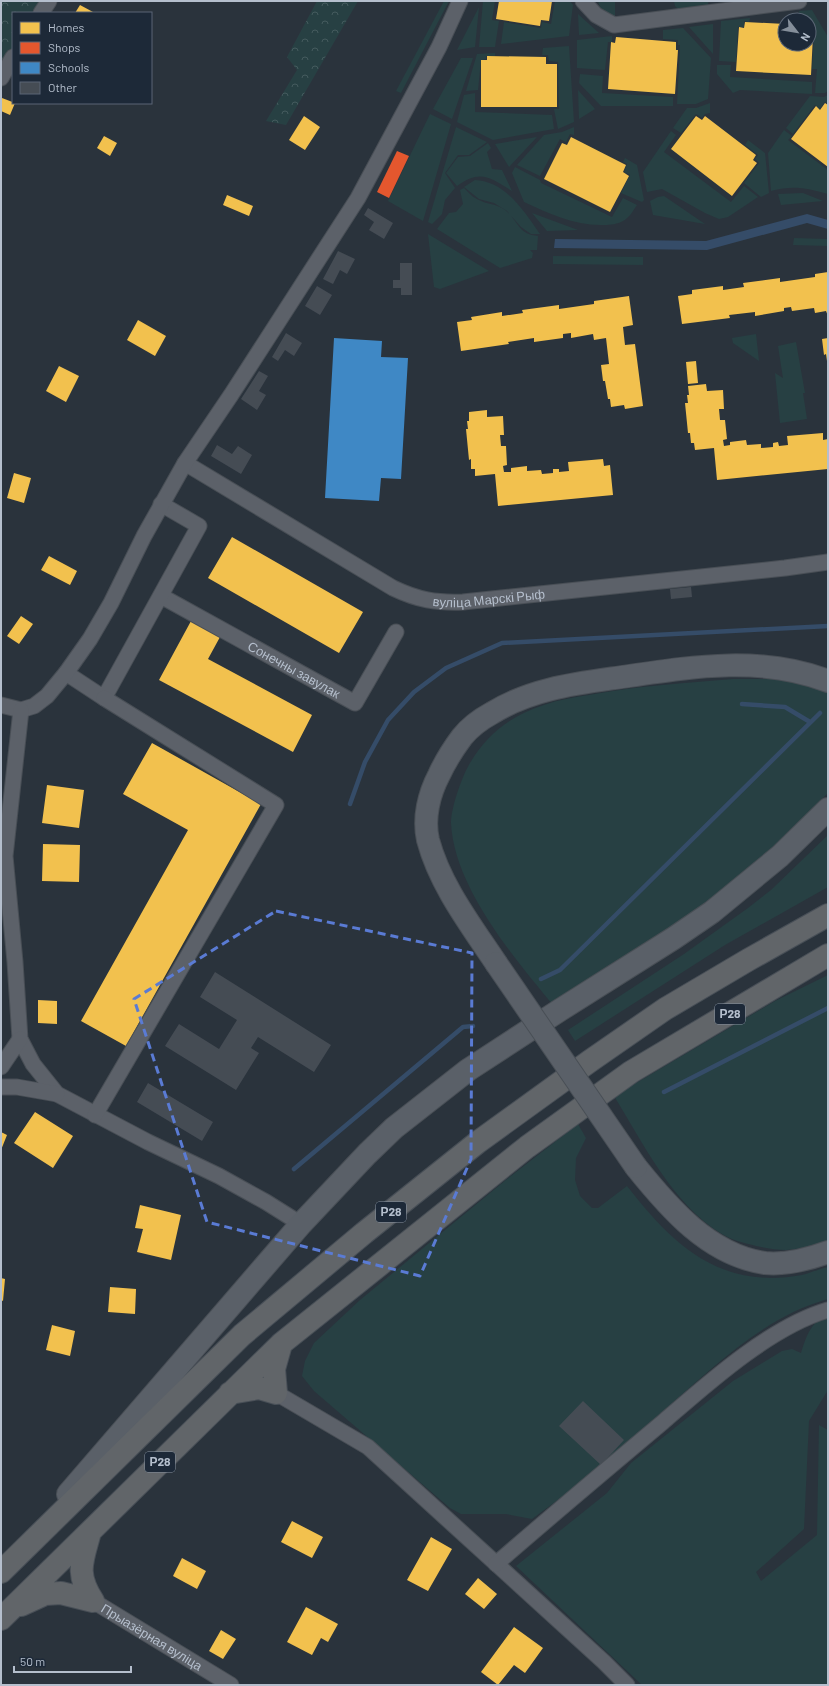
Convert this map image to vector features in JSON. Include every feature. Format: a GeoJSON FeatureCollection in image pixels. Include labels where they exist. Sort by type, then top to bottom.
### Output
{"type":"FeatureCollection","features":[{"type":"Feature","properties":{"kind":"highway","name":"Р28"},"geometry":{"type":"LineString","coordinates":[[2,1571],[242,1335],[364,1233],[466,1152],[590,1061],[665,1010],[748,960],[828,915]]}},
{"type":"Feature","properties":{"kind":"highway","name":"Р28"},"geometry":{"type":"LineString","coordinates":[[6,1614],[282,1343],[527,1147],[625,1077],[828,955]]}},
{"type":"Feature","properties":{"kind":"highway"},"geometry":{"type":"LineString","coordinates":[[230,1393],[259,1388],[276,1394],[274,1369],[282,1343]]}},
{"type":"Feature","properties":{"kind":"highway"},"geometry":{"type":"LineString","coordinates":[[90,1532],[80,1570],[84,1588],[93,1601]]}},
{"type":"Feature","properties":{"kind":"highway"},"geometry":{"type":"LineString","coordinates":[[6,1614],[45,1594],[61,1593],[93,1601]]}},
{"type":"Feature","properties":{"kind":"street"},"geometry":{"type":"LineString","coordinates":[[42,12],[49,1]]}},
{"type":"Feature","properties":{"kind":"street"},"geometry":{"type":"LineString","coordinates":[[1,705],[21,710],[34,706],[47,696],[66,674],[90,639],[111,603],[161,504],[184,463],[231,395],[358,198],[439,47],[460,1]]}},
{"type":"Feature","properties":{"kind":"street"},"geometry":{"type":"LineString","coordinates":[[584,1],[596,15],[614,25],[799,1]]}},
{"type":"Feature","properties":{"kind":"street"},"geometry":{"type":"LineString","coordinates":[[1,78],[12,59]]}},
{"type":"Feature","properties":{"kind":"street","name":"вуліца Марскі Рыф"},"geometry":{"type":"LineString","coordinates":[[184,463],[393,588],[408,595],[425,600],[463,602],[777,569],[828,562]]}},
{"type":"Feature","properties":{"kind":"street"},"geometry":{"type":"LineString","coordinates":[[104,698],[199,526],[161,504]]}},
{"type":"Feature","properties":{"kind":"street","name":"Сонечны завулак"},"geometry":{"type":"LineString","coordinates":[[161,596],[355,703],[396,632]]}},
{"type":"Feature","properties":{"kind":"street"},"geometry":{"type":"LineString","coordinates":[[828,681],[786,668],[756,665],[724,665],[664,671],[552,688],[529,694],[505,705],[480,720],[463,736],[446,760],[432,788],[427,808],[428,838],[438,869],[464,916],[636,1167],[658,1194],[677,1214],[714,1244],[742,1258],[766,1263],[789,1262],[828,1252]]}},
{"type":"Feature","properties":{"kind":"street"},"geometry":{"type":"LineString","coordinates":[[66,674],[276,805],[95,1115]]}},
{"type":"Feature","properties":{"kind":"street"},"geometry":{"type":"LineString","coordinates":[[21,710],[3,856],[15,962],[20,1039],[33,1064],[57,1094]]}},
{"type":"Feature","properties":{"kind":"street"},"geometry":{"type":"LineString","coordinates":[[2,1571],[302,1224],[367,1154],[423,1104],[468,1070],[712,912],[780,856],[828,809]]}},
{"type":"Feature","properties":{"kind":"street"},"geometry":{"type":"LineString","coordinates":[[1,1067],[20,1039]]}},
{"type":"Feature","properties":{"kind":"street"},"geometry":{"type":"LineString","coordinates":[[1,1087],[17,1087],[57,1094],[95,1115],[219,1176],[302,1224]]}},
{"type":"Feature","properties":{"kind":"street"},"geometry":{"type":"LineString","coordinates":[[496,1564],[712,1380],[774,1336],[804,1319],[828,1310]]}},
{"type":"Feature","properties":{"kind":"street"},"geometry":{"type":"LineString","coordinates":[[276,1394],[368,1447],[627,1685]]}},
{"type":"Feature","properties":{"kind":"street","name":"Прыазёрная вуліца"},"geometry":{"type":"LineString","coordinates":[[93,1601],[231,1685]]}},
{"type":"Feature","properties":{"kind":"highlighted area"},"geometry":{"type":"Polygon","coordinates":[[[276,911],[472,953],[471,1159],[420,1276],[207,1222],[134,999],[276,911]]]}},
{"type":"Feature","properties":{"kind":"green space"},"geometry":{"type":"Polygon","coordinates":[[[1,1],[43,1],[35,12],[12,12],[12,52],[1,71],[1,1]]]}},
{"type":"Feature","properties":{"kind":"green space"},"geometry":{"type":"Polygon","coordinates":[[[317,1],[358,1],[286,125],[266,121],[297,70],[287,57],[317,1]]]}},
{"type":"Feature","properties":{"kind":"green space"},"geometry":{"type":"Polygon","coordinates":[[[444,1],[449,1],[401,93],[396,91],[444,1]]]}},
{"type":"Feature","properties":{"kind":"green space"},"geometry":{"type":"Polygon","coordinates":[[[483,1],[495,1],[492,20],[499,21],[495,47],[479,47],[483,1]]]}},
{"type":"Feature","properties":{"kind":"green space"},"geometry":{"type":"Polygon","coordinates":[[[555,1],[570,1],[573,5],[569,36],[501,44],[504,22],[541,28],[542,22],[551,24],[555,1]]]}},
{"type":"Feature","properties":{"kind":"green space"},"geometry":{"type":"Polygon","coordinates":[[[598,1],[615,1],[615,17],[604,12],[598,1]]]}},
{"type":"Feature","properties":{"kind":"green space"},"geometry":{"type":"Polygon","coordinates":[[[674,1],[709,1],[707,6],[679,10],[675,6],[674,1]]]}},
{"type":"Feature","properties":{"kind":"green space"},"geometry":{"type":"Polygon","coordinates":[[[479,7],[475,47],[457,50],[479,7]]]}},
{"type":"Feature","properties":{"kind":"green space"},"geometry":{"type":"Polygon","coordinates":[[[812,10],[813,12],[799,12],[812,10]]]}},
{"type":"Feature","properties":{"kind":"green space"},"geometry":{"type":"Polygon","coordinates":[[[578,14],[599,33],[579,35],[578,14]]]}},
{"type":"Feature","properties":{"kind":"green space"},"geometry":{"type":"Polygon","coordinates":[[[750,18],[749,22],[744,21],[744,27],[738,27],[736,62],[719,61],[721,21],[750,18]]]}},
{"type":"Feature","properties":{"kind":"green space"},"geometry":{"type":"Polygon","coordinates":[[[817,18],[828,37],[828,91],[825,93],[815,93],[817,69],[812,69],[813,52],[817,52],[817,18]]]}},
{"type":"Feature","properties":{"kind":"green space"},"geometry":{"type":"Polygon","coordinates":[[[713,24],[713,54],[689,27],[713,24]]]}},
{"type":"Feature","properties":{"kind":"green space"},"geometry":{"type":"Polygon","coordinates":[[[683,28],[711,58],[708,99],[696,104],[677,104],[680,45],[678,45],[678,40],[663,39],[663,30],[683,28]]]}},
{"type":"Feature","properties":{"kind":"green space"},"geometry":{"type":"Polygon","coordinates":[[[612,36],[612,42],[608,42],[605,70],[577,68],[577,40],[612,36]]]}},
{"type":"Feature","properties":{"kind":"green space"},"geometry":{"type":"Polygon","coordinates":[[[569,46],[574,122],[558,129],[554,109],[559,109],[558,62],[549,61],[548,55],[542,55],[543,48],[569,46]]]}},
{"type":"Feature","properties":{"kind":"green space"},"geometry":{"type":"Polygon","coordinates":[[[495,53],[495,56],[486,56],[486,59],[481,60],[478,90],[466,91],[477,54],[495,53]]]}},
{"type":"Feature","properties":{"kind":"green space"},"geometry":{"type":"Polygon","coordinates":[[[461,58],[473,58],[452,119],[433,109],[461,58]]]}},
{"type":"Feature","properties":{"kind":"green space"},"geometry":{"type":"Polygon","coordinates":[[[717,65],[731,65],[730,77],[812,82],[812,94],[740,90],[733,93],[717,74],[717,65]]]}},
{"type":"Feature","properties":{"kind":"green space"},"geometry":{"type":"Polygon","coordinates":[[[580,74],[603,76],[602,93],[673,97],[673,106],[601,106],[579,83],[580,74]]]}},
{"type":"Feature","properties":{"kind":"green space"},"geometry":{"type":"Polygon","coordinates":[[[578,90],[595,109],[579,119],[578,90]]]}},
{"type":"Feature","properties":{"kind":"green space"},"geometry":{"type":"Polygon","coordinates":[[[475,93],[475,112],[552,115],[554,129],[493,140],[457,122],[464,95],[475,93]]]}},
{"type":"Feature","properties":{"kind":"green space"},"geometry":{"type":"Polygon","coordinates":[[[828,95],[828,104],[825,102],[820,109],[815,105],[793,134],[786,128],[810,96],[824,97],[828,95]]]}},
{"type":"Feature","properties":{"kind":"green space"},"geometry":{"type":"Polygon","coordinates":[[[710,103],[710,113],[705,114],[702,118],[696,114],[681,133],[673,128],[687,108],[696,108],[710,103]]]}},
{"type":"Feature","properties":{"kind":"green space"},"geometry":{"type":"Polygon","coordinates":[[[430,114],[451,124],[423,221],[388,201],[430,114]]]}},
{"type":"Feature","properties":{"kind":"green space"},"geometry":{"type":"Polygon","coordinates":[[[456,127],[487,142],[469,155],[458,155],[445,173],[455,188],[445,200],[442,214],[432,224],[428,222],[456,127]]]}},
{"type":"Feature","properties":{"kind":"green space"},"geometry":{"type":"Polygon","coordinates":[[[574,127],[574,135],[570,134],[566,142],[560,139],[540,176],[517,165],[544,135],[562,132],[574,127]]]}},
{"type":"Feature","properties":{"kind":"green space"},"geometry":{"type":"Polygon","coordinates":[[[784,130],[792,136],[788,140],[828,170],[828,194],[800,188],[786,188],[771,191],[768,153],[784,130]]]}},
{"type":"Feature","properties":{"kind":"green space"},"geometry":{"type":"Polygon","coordinates":[[[671,131],[676,135],[664,152],[731,202],[744,186],[758,197],[728,217],[719,219],[705,213],[662,189],[647,192],[643,172],[671,131]]]}},
{"type":"Feature","properties":{"kind":"green space"},"geometry":{"type":"Polygon","coordinates":[[[537,137],[509,167],[495,144],[537,137]]]}},
{"type":"Feature","properties":{"kind":"green space"},"geometry":{"type":"Polygon","coordinates":[[[748,140],[765,153],[769,193],[761,197],[744,183],[759,163],[755,159],[758,155],[745,145],[748,140]]]}},
{"type":"Feature","properties":{"kind":"green space"},"geometry":{"type":"Polygon","coordinates":[[[488,143],[491,148],[487,152],[492,169],[502,170],[512,191],[491,179],[479,176],[465,181],[457,186],[446,173],[458,157],[470,156],[488,143]]]}},
{"type":"Feature","properties":{"kind":"green space"},"geometry":{"type":"Polygon","coordinates":[[[625,158],[637,165],[644,200],[642,202],[621,193],[630,175],[624,172],[627,164],[623,162],[625,158]]]}},
{"type":"Feature","properties":{"kind":"green space"},"geometry":{"type":"Polygon","coordinates":[[[515,167],[540,180],[541,183],[612,217],[623,198],[637,205],[627,218],[614,224],[583,224],[563,218],[524,202],[512,173],[515,167]]]}},
{"type":"Feature","properties":{"kind":"green space"},"geometry":{"type":"Polygon","coordinates":[[[475,180],[486,182],[505,191],[520,207],[540,234],[531,234],[521,227],[507,211],[494,203],[479,199],[464,187],[475,180]]]}},
{"type":"Feature","properties":{"kind":"green space"},"geometry":{"type":"Polygon","coordinates":[[[464,188],[477,199],[505,210],[526,233],[538,236],[537,250],[530,250],[533,253],[532,258],[500,268],[437,229],[449,213],[456,212],[463,204],[460,190],[464,188]]]}},
{"type":"Feature","properties":{"kind":"green space"},"geometry":{"type":"Polygon","coordinates":[[[803,193],[823,201],[781,205],[778,194],[803,193]]]}},
{"type":"Feature","properties":{"kind":"green space"},"geometry":{"type":"Polygon","coordinates":[[[664,196],[705,224],[653,215],[650,201],[664,196]]]}},
{"type":"Feature","properties":{"kind":"green space"},"geometry":{"type":"Polygon","coordinates":[[[532,213],[578,230],[547,231],[532,213]]]}},
{"type":"Feature","properties":{"kind":"green space"},"geometry":{"type":"Polygon","coordinates":[[[428,234],[489,271],[440,289],[434,287],[428,234]]]}},
{"type":"Feature","properties":{"kind":"green space"},"geometry":{"type":"Polygon","coordinates":[[[794,238],[828,239],[828,246],[793,245],[794,238]]]}},
{"type":"Feature","properties":{"kind":"green space"},"geometry":{"type":"Polygon","coordinates":[[[553,256],[643,257],[643,265],[553,264],[553,256]]]}},
{"type":"Feature","properties":{"kind":"green space"},"geometry":{"type":"Polygon","coordinates":[[[756,334],[759,361],[733,343],[732,338],[756,334]]]}},
{"type":"Feature","properties":{"kind":"green space"},"geometry":{"type":"Polygon","coordinates":[[[796,342],[805,393],[803,393],[807,419],[780,423],[775,373],[783,378],[778,346],[796,342]]]}},
{"type":"Feature","properties":{"kind":"green space"},"geometry":{"type":"Polygon","coordinates":[[[733,679],[783,679],[828,690],[828,793],[752,868],[707,904],[553,1005],[504,944],[474,896],[463,872],[455,847],[451,817],[458,792],[470,763],[477,752],[501,727],[521,714],[549,703],[625,689],[733,679]]]}},
{"type":"Feature","properties":{"kind":"green space"},"geometry":{"type":"Polygon","coordinates":[[[828,835],[828,887],[725,945],[575,1041],[568,1030],[684,954],[748,908],[771,890],[828,835]]]}},
{"type":"Feature","properties":{"kind":"green space"},"geometry":{"type":"Polygon","coordinates":[[[828,975],[828,1241],[802,1248],[786,1250],[760,1247],[734,1240],[704,1222],[674,1190],[660,1172],[614,1096],[775,1001],[828,975]]]}},
{"type":"Feature","properties":{"kind":"green space"},"geometry":{"type":"Polygon","coordinates":[[[578,1124],[586,1138],[576,1158],[575,1180],[580,1196],[592,1208],[598,1208],[627,1186],[662,1227],[681,1244],[701,1258],[723,1269],[747,1276],[773,1278],[802,1275],[828,1267],[828,1299],[804,1307],[782,1318],[739,1346],[699,1379],[591,1474],[532,1519],[506,1514],[461,1514],[450,1508],[314,1391],[302,1376],[305,1361],[314,1343],[360,1300],[507,1179],[578,1124]]]}},
{"type":"Feature","properties":{"kind":"green space"},"geometry":{"type":"Polygon","coordinates":[[[828,1315],[828,1390],[809,1421],[804,1529],[756,1572],[761,1581],[817,1535],[819,1425],[828,1430],[828,1685],[642,1685],[516,1566],[607,1493],[631,1463],[733,1381],[782,1351],[792,1349],[801,1353],[813,1325],[828,1315]]]}},
{"type":"Feature","properties":{"kind":"water"},"geometry":{"type":"Polygon","coordinates":[[[807,214],[828,220],[828,229],[807,223],[707,250],[554,248],[555,239],[706,241],[807,214]]]}},
{"type":"Feature","properties":{"kind":"building: Homes"},"geometry":{"type":"Polygon","coordinates":[[[499,1],[552,1],[549,21],[541,20],[540,26],[496,19],[499,1]]]}},
{"type":"Feature","properties":{"kind":"building: Homes"},"geometry":{"type":"Polygon","coordinates":[[[80,5],[93,12],[76,12],[80,5]]]}},
{"type":"Feature","properties":{"kind":"building: Homes"},"geometry":{"type":"Polygon","coordinates":[[[745,22],[777,24],[777,52],[812,52],[811,75],[736,71],[739,27],[744,28],[745,22]]]}},
{"type":"Feature","properties":{"kind":"building: Homes"},"geometry":{"type":"Polygon","coordinates":[[[616,37],[676,42],[676,50],[678,50],[675,94],[608,89],[611,42],[615,43],[616,37]]]}},
{"type":"Feature","properties":{"kind":"building: Homes"},"geometry":{"type":"Polygon","coordinates":[[[487,56],[546,57],[546,64],[557,64],[557,107],[481,107],[481,60],[487,60],[487,56]]]}},
{"type":"Feature","properties":{"kind":"building: Homes"},"geometry":{"type":"Polygon","coordinates":[[[2,98],[15,104],[10,115],[1,111],[2,98]]]}},
{"type":"Feature","properties":{"kind":"building: Homes"},"geometry":{"type":"Polygon","coordinates":[[[825,103],[828,105],[828,167],[791,139],[816,106],[820,110],[825,103]]]}},
{"type":"Feature","properties":{"kind":"building: Homes"},"geometry":{"type":"Polygon","coordinates":[[[304,116],[320,127],[305,150],[289,140],[304,116]]]}},
{"type":"Feature","properties":{"kind":"building: Homes"},"geometry":{"type":"Polygon","coordinates":[[[696,116],[702,120],[705,116],[756,155],[753,160],[757,163],[732,196],[671,149],[696,116]]]}},
{"type":"Feature","properties":{"kind":"building: Homes"},"geometry":{"type":"Polygon","coordinates":[[[104,136],[117,143],[110,156],[97,148],[104,136]]]}},
{"type":"Feature","properties":{"kind":"building: Homes"},"geometry":{"type":"Polygon","coordinates":[[[571,137],[626,165],[623,172],[629,176],[610,212],[544,179],[562,143],[567,145],[571,137]]]}},
{"type":"Feature","properties":{"kind":"building: Homes"},"geometry":{"type":"Polygon","coordinates":[[[227,195],[253,206],[249,216],[223,205],[227,195]]]}},
{"type":"Feature","properties":{"kind":"building: Homes"},"geometry":{"type":"Polygon","coordinates":[[[828,272],[828,316],[826,311],[815,313],[814,308],[792,311],[791,307],[784,308],[784,311],[755,316],[755,312],[729,315],[730,318],[682,324],[678,296],[692,294],[692,290],[723,286],[723,290],[744,287],[743,283],[780,278],[780,282],[815,277],[815,274],[828,272]]]}},
{"type":"Feature","properties":{"kind":"building: Homes"},"geometry":{"type":"Polygon","coordinates":[[[629,296],[633,325],[623,327],[625,345],[635,344],[643,406],[625,409],[624,405],[611,407],[605,381],[603,381],[601,365],[609,364],[606,338],[594,340],[593,334],[571,338],[571,333],[563,334],[563,338],[534,342],[534,338],[508,342],[509,344],[461,351],[457,322],[472,320],[471,317],[502,312],[502,316],[523,313],[522,310],[559,305],[559,309],[594,304],[594,301],[629,296]]]}},
{"type":"Feature","properties":{"kind":"building: Homes"},"geometry":{"type":"Polygon","coordinates":[[[138,320],[166,336],[155,356],[127,340],[138,320]]]}},
{"type":"Feature","properties":{"kind":"building: Homes"},"geometry":{"type":"Polygon","coordinates":[[[828,338],[827,361],[826,354],[824,355],[822,339],[828,338]]]}},
{"type":"Feature","properties":{"kind":"building: Homes"},"geometry":{"type":"Polygon","coordinates":[[[696,361],[698,383],[688,384],[686,362],[696,361]]]}},
{"type":"Feature","properties":{"kind":"building: Homes"},"geometry":{"type":"Polygon","coordinates":[[[59,366],[79,376],[66,402],[46,391],[59,366]]]}},
{"type":"Feature","properties":{"kind":"building: Homes"},"geometry":{"type":"Polygon","coordinates":[[[706,384],[707,391],[723,390],[724,409],[719,409],[720,420],[725,420],[727,439],[723,440],[724,446],[730,445],[730,442],[746,440],[747,445],[761,444],[761,448],[773,447],[773,443],[778,442],[779,446],[788,445],[787,436],[823,433],[823,440],[828,439],[828,469],[717,480],[714,448],[695,450],[694,443],[691,443],[690,433],[688,433],[685,403],[688,403],[688,386],[706,384]]]}},
{"type":"Feature","properties":{"kind":"building: Homes"},"geometry":{"type":"Polygon","coordinates":[[[487,410],[487,417],[503,416],[504,435],[500,435],[501,446],[506,446],[507,465],[503,466],[504,472],[511,472],[511,468],[527,466],[527,471],[541,470],[542,474],[553,473],[553,469],[559,469],[559,472],[569,471],[568,462],[603,459],[604,466],[610,465],[613,495],[498,506],[495,474],[475,476],[475,469],[471,469],[471,459],[469,460],[466,429],[468,429],[467,421],[469,421],[469,412],[487,410]]]}},
{"type":"Feature","properties":{"kind":"building: Homes"},"geometry":{"type":"Polygon","coordinates":[[[14,473],[31,478],[24,503],[7,498],[14,473]]]}},
{"type":"Feature","properties":{"kind":"building: Homes"},"geometry":{"type":"Polygon","coordinates":[[[232,537],[363,612],[339,653],[208,578],[232,537]]]}},
{"type":"Feature","properties":{"kind":"building: Homes"},"geometry":{"type":"Polygon","coordinates":[[[49,556],[77,571],[70,585],[41,570],[49,556]]]}},
{"type":"Feature","properties":{"kind":"building: Homes"},"geometry":{"type":"Polygon","coordinates":[[[21,616],[33,624],[19,644],[7,636],[21,616]]]}},
{"type":"Feature","properties":{"kind":"building: Homes"},"geometry":{"type":"Polygon","coordinates":[[[191,621],[220,637],[208,659],[312,715],[293,752],[159,680],[191,621]]]}},
{"type":"Feature","properties":{"kind":"building: Homes"},"geometry":{"type":"Polygon","coordinates":[[[152,743],[261,804],[126,1046],[81,1021],[188,830],[123,794],[152,743]]]}},
{"type":"Feature","properties":{"kind":"building: Homes"},"geometry":{"type":"Polygon","coordinates":[[[47,785],[84,790],[79,828],[42,823],[47,785]]]}},
{"type":"Feature","properties":{"kind":"building: Homes"},"geometry":{"type":"Polygon","coordinates":[[[43,844],[80,845],[79,882],[42,881],[43,844]]]}},
{"type":"Feature","properties":{"kind":"building: Homes"},"geometry":{"type":"Polygon","coordinates":[[[38,1000],[57,1001],[57,1024],[38,1023],[38,1000]]]}},
{"type":"Feature","properties":{"kind":"building: Homes"},"geometry":{"type":"Polygon","coordinates":[[[35,1112],[73,1136],[53,1168],[14,1143],[35,1112]]]}},
{"type":"Feature","properties":{"kind":"building: Homes"},"geometry":{"type":"Polygon","coordinates":[[[1,1132],[7,1135],[1,1150],[1,1132]]]}},
{"type":"Feature","properties":{"kind":"building: Homes"},"geometry":{"type":"Polygon","coordinates":[[[140,1205],[181,1215],[171,1260],[137,1252],[143,1229],[135,1228],[140,1205]]]}},
{"type":"Feature","properties":{"kind":"building: Homes"},"geometry":{"type":"Polygon","coordinates":[[[1,1278],[5,1279],[3,1301],[1,1300],[1,1278]]]}},
{"type":"Feature","properties":{"kind":"building: Homes"},"geometry":{"type":"Polygon","coordinates":[[[110,1287],[136,1289],[135,1314],[108,1312],[110,1287]]]}},
{"type":"Feature","properties":{"kind":"building: Homes"},"geometry":{"type":"Polygon","coordinates":[[[52,1325],[75,1331],[70,1356],[46,1350],[52,1325]]]}},
{"type":"Feature","properties":{"kind":"building: Homes"},"geometry":{"type":"Polygon","coordinates":[[[292,1521],[323,1537],[312,1558],[281,1542],[292,1521]]]}},
{"type":"Feature","properties":{"kind":"building: Homes"},"geometry":{"type":"Polygon","coordinates":[[[431,1537],[452,1549],[428,1591],[407,1580],[431,1537]]]}},
{"type":"Feature","properties":{"kind":"building: Homes"},"geometry":{"type":"Polygon","coordinates":[[[182,1558],[206,1571],[197,1589],[173,1576],[182,1558]]]}},
{"type":"Feature","properties":{"kind":"building: Homes"},"geometry":{"type":"Polygon","coordinates":[[[478,1578],[497,1594],[484,1609],[465,1594],[478,1578]]]}},
{"type":"Feature","properties":{"kind":"building: Homes"},"geometry":{"type":"Polygon","coordinates":[[[306,1607],[338,1624],[328,1642],[321,1638],[312,1655],[287,1642],[306,1607]]]}},
{"type":"Feature","properties":{"kind":"building: Homes"},"geometry":{"type":"Polygon","coordinates":[[[514,1627],[543,1648],[525,1673],[514,1665],[498,1685],[481,1672],[514,1627]]]}},
{"type":"Feature","properties":{"kind":"building: Homes"},"geometry":{"type":"Polygon","coordinates":[[[221,1630],[236,1639],[223,1659],[209,1651],[221,1630]]]}},
{"type":"Feature","properties":{"kind":"building: Shops"},"geometry":{"type":"Polygon","coordinates":[[[397,151],[409,156],[389,198],[377,192],[397,151]]]}},
{"type":"Feature","properties":{"kind":"building: Schools"},"geometry":{"type":"Polygon","coordinates":[[[334,338],[382,341],[381,357],[408,358],[401,479],[381,478],[379,501],[325,498],[334,338]]]}},
{"type":"Feature","properties":{"kind":"building: Other"},"geometry":{"type":"Polygon","coordinates":[[[368,208],[393,223],[384,239],[369,230],[374,222],[364,215],[368,208]]]}},
{"type":"Feature","properties":{"kind":"building: Other"},"geometry":{"type":"Polygon","coordinates":[[[338,251],[355,259],[347,274],[340,270],[333,284],[323,279],[338,251]]]}},
{"type":"Feature","properties":{"kind":"building: Other"},"geometry":{"type":"Polygon","coordinates":[[[400,263],[412,263],[412,295],[401,295],[401,288],[393,288],[393,280],[400,280],[400,263]]]}},
{"type":"Feature","properties":{"kind":"building: Other"},"geometry":{"type":"Polygon","coordinates":[[[317,286],[332,295],[320,315],[305,306],[317,286]]]}},
{"type":"Feature","properties":{"kind":"building: Other"},"geometry":{"type":"Polygon","coordinates":[[[286,333],[302,343],[294,356],[285,350],[278,361],[272,357],[286,333]]]}},
{"type":"Feature","properties":{"kind":"building: Other"},"geometry":{"type":"Polygon","coordinates":[[[259,371],[268,376],[259,391],[266,395],[257,410],[241,399],[259,371]]]}},
{"type":"Feature","properties":{"kind":"building: Other"},"geometry":{"type":"Polygon","coordinates":[[[217,445],[232,454],[238,446],[252,455],[241,474],[211,456],[217,445]]]}},
{"type":"Feature","properties":{"kind":"building: Other"},"geometry":{"type":"Polygon","coordinates":[[[691,587],[692,597],[671,599],[670,589],[691,587]]]}},
{"type":"Feature","properties":{"kind":"building: Other"},"geometry":{"type":"Polygon","coordinates":[[[215,972],[331,1045],[314,1072],[258,1037],[251,1048],[259,1053],[236,1090],[165,1046],[179,1024],[219,1049],[237,1020],[200,997],[215,972]]]}},
{"type":"Feature","properties":{"kind":"building: Other"},"geometry":{"type":"Polygon","coordinates":[[[148,1083],[213,1122],[202,1141],[137,1102],[148,1083]]]}},
{"type":"Feature","properties":{"kind":"building: Other"},"geometry":{"type":"Polygon","coordinates":[[[583,1401],[624,1440],[601,1465],[559,1426],[583,1401]]]}},
{"type":"Feature","properties":{"kind":"waterway"},"geometry":{"type":"LineString","coordinates":[[350,804],[365,762],[388,720],[414,692],[446,668],[502,643],[828,626]]}},
{"type":"Feature","properties":{"kind":"waterway"},"geometry":{"type":"LineString","coordinates":[[742,704],[785,707],[810,722]]}},
{"type":"Feature","properties":{"kind":"waterway"},"geometry":{"type":"LineString","coordinates":[[541,979],[560,970],[820,713]]}},
{"type":"Feature","properties":{"kind":"waterway"},"geometry":{"type":"LineString","coordinates":[[664,1092],[828,1008]]}},
{"type":"Feature","properties":{"kind":"waterway"},"geometry":{"type":"LineString","coordinates":[[294,1169],[463,1027],[473,1026]]}}]}
